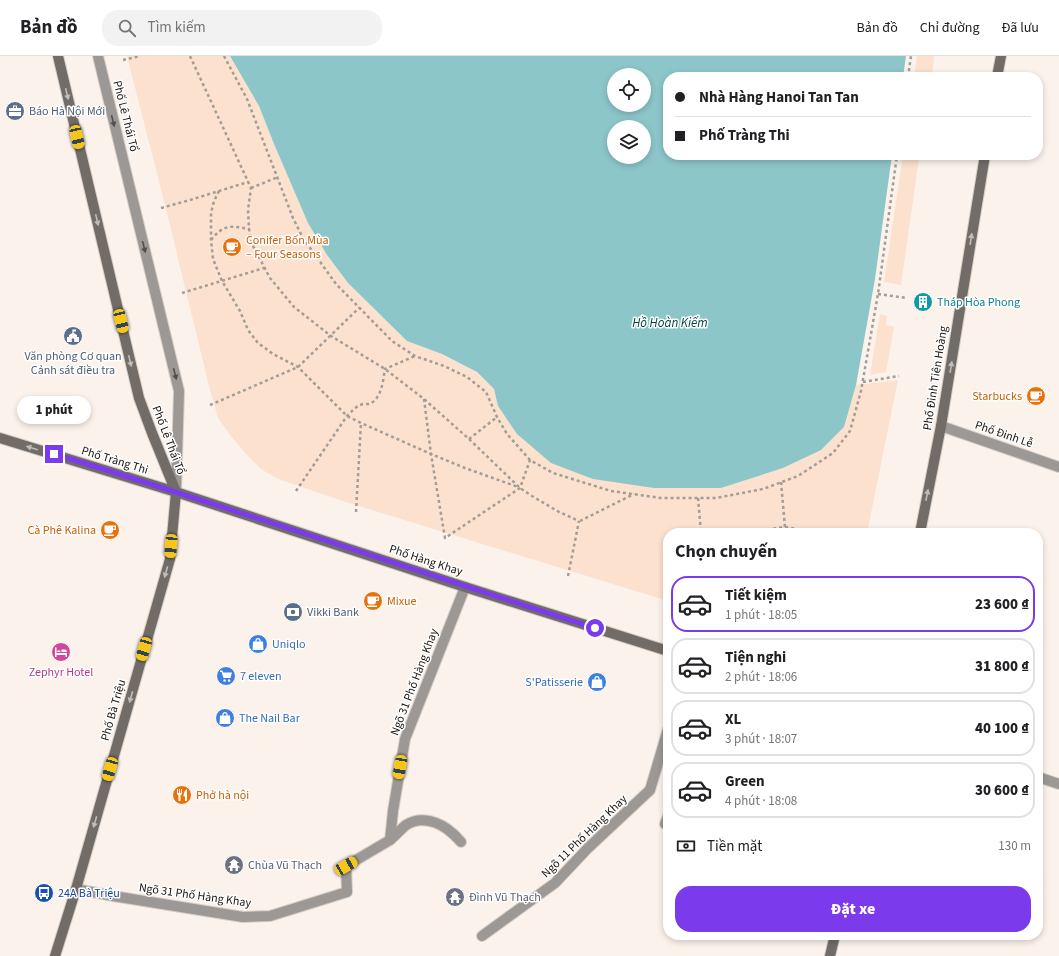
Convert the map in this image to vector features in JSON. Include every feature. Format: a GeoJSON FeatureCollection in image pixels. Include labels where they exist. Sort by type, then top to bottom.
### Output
{"type":"FeatureCollection","features":[{"type":"Feature","properties":{"kind":"main road","name":"Phố Lê Thái Tổ"},"geometry":{"type":"LineString","coordinates":[[58,56],[139,398],[176,492]]}},
{"type":"Feature","properties":{"kind":"main road"},"geometry":{"type":"LineString","coordinates":[[998,72],[1001,56]]}},
{"type":"Feature","properties":{"kind":"main road","name":"Phố Đinh Tiên Hoàng"},"geometry":{"type":"LineString","coordinates":[[921,528],[941,426],[984,160]]}},
{"type":"Feature","properties":{"kind":"main road","name":"Phố Tràng Thi"},"geometry":{"type":"LineString","coordinates":[[0,438],[176,492]]}},
{"type":"Feature","properties":{"kind":"main road","name":"Phố Hàng Khay"},"geometry":{"type":"LineString","coordinates":[[176,492],[465,587],[663,649]]}},
{"type":"Feature","properties":{"kind":"main road","name":"Phố Bà Triệu"},"geometry":{"type":"LineString","coordinates":[[55,956],[76,889],[170,559],[176,492]]}},
{"type":"Feature","properties":{"kind":"main road"},"geometry":{"type":"LineString","coordinates":[[830,956],[834,940]]}},
{"type":"Feature","properties":{"kind":"street","name":"Phố Lê Thái Tổ"},"geometry":{"type":"LineString","coordinates":[[98,56],[179,391],[176,492]]}},
{"type":"Feature","properties":{"kind":"street","name":"Phố Đinh Lễ"},"geometry":{"type":"LineString","coordinates":[[941,426],[1059,467]]}},
{"type":"Feature","properties":{"kind":"street","name":"Ngõ 31 Phố Hàng Khay"},"geometry":{"type":"LineString","coordinates":[[76,889],[243,917],[270,916],[347,892],[346,866],[390,840],[394,804],[405,739],[465,587]]}},
{"type":"Feature","properties":{"kind":"street","name":"Ngõ 11 Phố Hàng Khay"},"geometry":{"type":"LineString","coordinates":[[482,936],[555,883],[588,848],[650,790],[663,746]]}},
{"type":"Feature","properties":{"kind":"street"},"geometry":{"type":"LineString","coordinates":[[1043,779],[1059,784]]}},
{"type":"Feature","properties":{"kind":"street"},"geometry":{"type":"LineString","coordinates":[[390,840],[406,826],[413,822],[422,820],[431,821],[442,826],[452,832],[461,842]]}},
{"type":"Feature","properties":{"kind":"path"},"geometry":{"type":"LineString","coordinates":[[123,60],[140,56]]}},
{"type":"Feature","properties":{"kind":"path"},"geometry":{"type":"LineString","coordinates":[[190,56],[251,188],[248,210],[251,242],[270,278],[294,306],[331,336],[385,369],[424,399],[469,439],[520,488],[559,512],[579,521],[635,494]]}},
{"type":"Feature","properties":{"kind":"path"},"geometry":{"type":"LineString","coordinates":[[224,56],[247,99],[293,218],[303,238],[336,284],[392,341],[415,356],[444,366],[467,377],[486,392],[497,417],[507,434],[530,460],[553,473],[610,491],[661,498],[716,498],[763,489],[798,476],[833,453],[850,431],[863,382],[878,294],[896,160]]}},
{"type":"Feature","properties":{"kind":"path"},"geometry":{"type":"LineString","coordinates":[[909,72],[911,56]]}},
{"type":"Feature","properties":{"kind":"path"},"geometry":{"type":"LineString","coordinates":[[251,188],[278,177]]}},
{"type":"Feature","properties":{"kind":"path"},"geometry":{"type":"LineString","coordinates":[[161,208],[248,182]]}},
{"type":"Feature","properties":{"kind":"path"},"geometry":{"type":"LineString","coordinates":[[219,191],[214,201],[211,214],[213,259],[222,281],[240,311],[248,330],[258,343],[273,354],[298,367],[347,416],[431,454],[520,488]]}},
{"type":"Feature","properties":{"kind":"path"},"geometry":{"type":"LineString","coordinates":[[211,240],[217,232],[224,228],[235,227],[249,229]]}},
{"type":"Feature","properties":{"kind":"path"},"geometry":{"type":"LineString","coordinates":[[182,293],[264,268]]}},
{"type":"Feature","properties":{"kind":"path"},"geometry":{"type":"LineString","coordinates":[[878,294],[907,298]]}},
{"type":"Feature","properties":{"kind":"path"},"geometry":{"type":"LineString","coordinates":[[210,405],[298,367],[359,308]]}},
{"type":"Feature","properties":{"kind":"path"},"geometry":{"type":"LineString","coordinates":[[385,369],[415,356]]}},
{"type":"Feature","properties":{"kind":"path"},"geometry":{"type":"LineString","coordinates":[[296,491],[354,408],[361,404],[370,404],[376,400],[383,383],[385,369]]}},
{"type":"Feature","properties":{"kind":"path"},"geometry":{"type":"LineString","coordinates":[[863,382],[899,376]]}},
{"type":"Feature","properties":{"kind":"path"},"geometry":{"type":"LineString","coordinates":[[424,399],[431,454],[445,538],[520,488],[530,460]]}},
{"type":"Feature","properties":{"kind":"path"},"geometry":{"type":"LineString","coordinates":[[469,439],[497,417]]}},
{"type":"Feature","properties":{"kind":"path"},"geometry":{"type":"LineString","coordinates":[[356,512],[361,423]]}},
{"type":"Feature","properties":{"kind":"path"},"geometry":{"type":"LineString","coordinates":[[781,482],[785,527]]}},
{"type":"Feature","properties":{"kind":"path"},"geometry":{"type":"LineString","coordinates":[[698,498],[701,528]]}},
{"type":"Feature","properties":{"kind":"path"},"geometry":{"type":"LineString","coordinates":[[568,576],[579,521]]}},
{"type":"Feature","properties":{"kind":"path"},"geometry":{"type":"LineString","coordinates":[[778,528],[790,528]]}},
{"type":"Feature","properties":{"kind":"shaded area"},"geometry":{"type":"Polygon","coordinates":[[[127,56],[230,56],[259,106],[308,223],[327,255],[348,283],[407,341],[442,354],[476,372],[494,389],[498,406],[721,488],[783,468],[821,450],[844,427],[856,385],[898,380],[868,528],[663,528],[663,599],[346,502],[278,479],[261,469],[246,454],[218,418],[127,56]]]}},
{"type":"Feature","properties":{"kind":"shaded area"},"geometry":{"type":"Polygon","coordinates":[[[917,56],[934,56],[932,72],[915,72],[917,56]]]}},
{"type":"Feature","properties":{"kind":"shaded area"},"geometry":{"type":"Polygon","coordinates":[[[902,160],[919,160],[901,285],[884,282],[902,160]]]}},
{"type":"Feature","properties":{"kind":"shaded area"},"geometry":{"type":"Polygon","coordinates":[[[880,314],[887,316],[886,325],[894,327],[886,372],[870,375],[880,314]]]}},
{"type":"Feature","properties":{"kind":"water","name":"Hồ Hoàn Kiếm"},"geometry":{"type":"Polygon","coordinates":[[[230,56],[906,56],[904,72],[663,72],[663,160],[891,160],[875,279],[856,385],[844,427],[821,450],[783,468],[721,488],[654,488],[593,479],[551,463],[517,434],[498,406],[494,389],[477,372],[442,354],[407,341],[348,283],[327,255],[308,223],[259,106],[230,56]]]}},
{"type":"Feature","properties":{"kind":"place","name":"Báo Hà Nội Mới"},"geometry":{"type":"Point","coordinates":[15,111]}},
{"type":"Feature","properties":{"kind":"place","name":"Conifer Bốn Mùa – Four Seasons"},"geometry":{"type":"Point","coordinates":[232,247]}},
{"type":"Feature","properties":{"kind":"place","name":"Tháp Hòa Phong"},"geometry":{"type":"Point","coordinates":[923,302]}},
{"type":"Feature","properties":{"kind":"place","name":"Văn phòng Cơ quan Cảnh sát điều tra"},"geometry":{"type":"Point","coordinates":[73,336]}},
{"type":"Feature","properties":{"kind":"place","name":"Starbucks"},"geometry":{"type":"Point","coordinates":[1036,396]}},
{"type":"Feature","properties":{"kind":"place","name":"Cà Phê Kalina"},"geometry":{"type":"Point","coordinates":[110,530]}},
{"type":"Feature","properties":{"kind":"place","name":"Mixue"},"geometry":{"type":"Point","coordinates":[373,601]}},
{"type":"Feature","properties":{"kind":"place","name":"Vikki Bank"},"geometry":{"type":"Point","coordinates":[293,612]}},
{"type":"Feature","properties":{"kind":"place","name":"Uniqlo"},"geometry":{"type":"Point","coordinates":[258,644]}},
{"type":"Feature","properties":{"kind":"place","name":"Zephyr Hotel"},"geometry":{"type":"Point","coordinates":[61,652]}},
{"type":"Feature","properties":{"kind":"place","name":"7 eleven"},"geometry":{"type":"Point","coordinates":[226,676]}},
{"type":"Feature","properties":{"kind":"place","name":"S'Patisserie"},"geometry":{"type":"Point","coordinates":[597,682]}},
{"type":"Feature","properties":{"kind":"place","name":"The Nail Bar"},"geometry":{"type":"Point","coordinates":[225,718]}},
{"type":"Feature","properties":{"kind":"place","name":"Phở hà nội"},"geometry":{"type":"Point","coordinates":[182,795]}},
{"type":"Feature","properties":{"kind":"place","name":"Chùa Vũ Thạch"},"geometry":{"type":"Point","coordinates":[234,865]}},
{"type":"Feature","properties":{"kind":"place","name":"24A Bà Triệu"},"geometry":{"type":"Point","coordinates":[44,893]}},
{"type":"Feature","properties":{"kind":"place","name":"Đình Vũ Thạch"},"geometry":{"type":"Point","coordinates":[455,897]}},
{"type":"Feature","properties":{"kind":"route"},"geometry":{"type":"LineString","coordinates":[[54,454],[595,628]]}}]}
